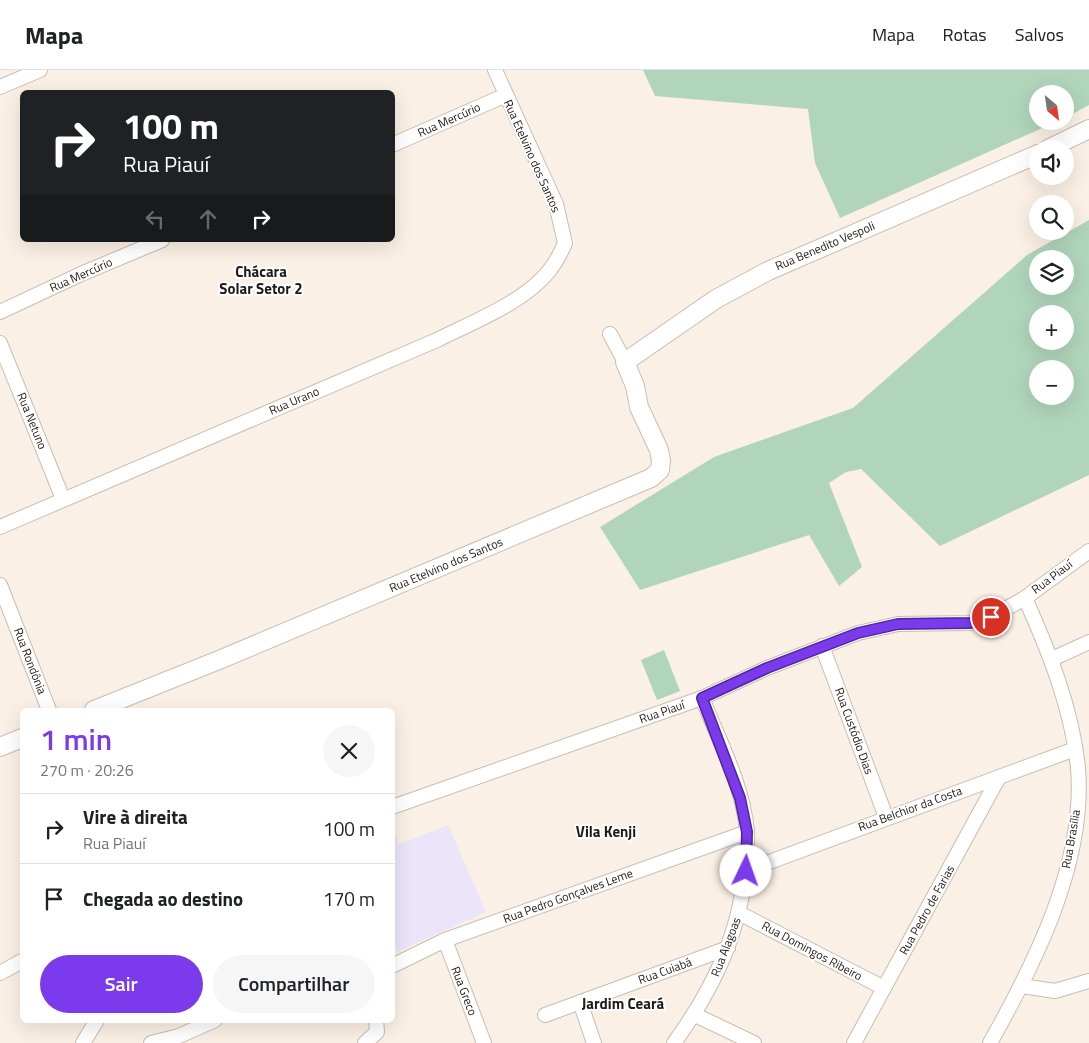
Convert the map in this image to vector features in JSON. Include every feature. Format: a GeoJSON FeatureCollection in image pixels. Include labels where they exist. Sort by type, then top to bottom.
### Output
{"type":"FeatureCollection","features":[{"type":"Feature","properties":{"kind":"street"},"geometry":{"type":"LineString","coordinates":[[0,87],[40,70]]}},
{"type":"Feature","properties":{"kind":"street","name":"Rua Etelvino dos Santos"},"geometry":{"type":"LineString","coordinates":[[495,70],[556,204],[565,243]]}},
{"type":"Feature","properties":{"kind":"street","name":"Rua Mercúrio"},"geometry":{"type":"LineString","coordinates":[[395,144],[506,95]]}},
{"type":"Feature","properties":{"kind":"street"},"geometry":{"type":"LineString","coordinates":[[1066,140],[1089,129]]}},
{"type":"Feature","properties":{"kind":"street","name":"Rua Benedito Vespoli"},"geometry":{"type":"LineString","coordinates":[[625,362],[716,299],[768,271],[1029,158]]}},
{"type":"Feature","properties":{"kind":"street","name":"Rua Mercúrio"},"geometry":{"type":"LineString","coordinates":[[0,312],[81,274],[157,242]]}},
{"type":"Feature","properties":{"kind":"street","name":"Rua Urano"},"geometry":{"type":"LineString","coordinates":[[0,527],[437,340],[502,308],[535,284],[554,265],[565,243]]}},
{"type":"Feature","properties":{"kind":"street","name":"Rua Etelvino dos Santos"},"geometry":{"type":"LineString","coordinates":[[99,708],[219,660],[651,478],[660,470],[660,455],[639,407],[635,386],[610,334]]}},
{"type":"Feature","properties":{"kind":"street","name":"Rua Netuno"},"geometry":{"type":"LineString","coordinates":[[0,343],[63,499]]}},
{"type":"Feature","properties":{"kind":"street","name":"Rua Piauí"},"geometry":{"type":"LineString","coordinates":[[395,806],[702,698],[767,668],[858,633],[898,624],[970,623],[991,617],[1025,598],[1089,550]]}},
{"type":"Feature","properties":{"kind":"street","name":"Rua Rondônia"},"geometry":{"type":"LineString","coordinates":[[0,585],[48,708]]}},
{"type":"Feature","properties":{"kind":"street","name":"Rua Brasília"},"geometry":{"type":"LineString","coordinates":[[990,1043],[1022,986],[1042,938],[1072,849],[1083,767],[1075,748],[1052,659],[1025,598]]}},
{"type":"Feature","properties":{"kind":"street"},"geometry":{"type":"LineString","coordinates":[[1052,659],[1089,642]]}},
{"type":"Feature","properties":{"kind":"street","name":"Rua Custódio Dias"},"geometry":{"type":"LineString","coordinates":[[822,646],[886,817]]}},
{"type":"Feature","properties":{"kind":"street","name":"Rua Alagoas"},"geometry":{"type":"LineString","coordinates":[[674,1043],[694,1015],[728,948],[739,913],[746,871],[747,832],[740,798],[702,698]]}},
{"type":"Feature","properties":{"kind":"street"},"geometry":{"type":"LineString","coordinates":[[0,747],[20,739]]}},
{"type":"Feature","properties":{"kind":"street","name":"Rua Belchior da Costa"},"geometry":{"type":"LineString","coordinates":[[746,871],[886,817],[1075,748]]}},
{"type":"Feature","properties":{"kind":"street","name":"Rua Pedro de Farias"},"geometry":{"type":"LineString","coordinates":[[854,1043],[999,777]]}},
{"type":"Feature","properties":{"kind":"street","name":"Rua Pedro Gonçalves Leme"},"geometry":{"type":"LineString","coordinates":[[395,965],[445,940],[747,832]]}},
{"type":"Feature","properties":{"kind":"street","name":"Rua Domingos Ribeiro"},"geometry":{"type":"LineString","coordinates":[[739,913],[884,988]]}},
{"type":"Feature","properties":{"kind":"street","name":"Rua Greco"},"geometry":{"type":"LineString","coordinates":[[445,940],[484,1043]]}},
{"type":"Feature","properties":{"kind":"street","name":"Rua Cuiabá"},"geometry":{"type":"LineString","coordinates":[[545,1015],[728,948]]}},
{"type":"Feature","properties":{"kind":"street"},"geometry":{"type":"LineString","coordinates":[[0,973],[20,962]]}},
{"type":"Feature","properties":{"kind":"street"},"geometry":{"type":"LineString","coordinates":[[1022,986],[1055,991],[1089,981]]}},
{"type":"Feature","properties":{"kind":"street"},"geometry":{"type":"LineString","coordinates":[[580,1002],[594,1043]]}},
{"type":"Feature","properties":{"kind":"street"},"geometry":{"type":"LineString","coordinates":[[694,1015],[754,1043]]}},
{"type":"Feature","properties":{"kind":"street"},"geometry":{"type":"LineString","coordinates":[[82,1043],[95,1023]]}},
{"type":"Feature","properties":{"kind":"street"},"geometry":{"type":"LineString","coordinates":[[151,1043],[179,1036],[208,1023]]}},
{"type":"Feature","properties":{"kind":"street"},"geometry":{"type":"LineString","coordinates":[[365,1043],[376,1026]]}},
{"type":"Feature","properties":{"kind":"shaded area"},"geometry":{"type":"Polygon","coordinates":[[[448,825],[486,912],[397,952],[395,947],[395,835],[399,844],[448,825]]]}},
{"type":"Feature","properties":{"kind":"green space"},"geometry":{"type":"Polygon","coordinates":[[[643,70],[1089,70],[1089,105],[1074,113],[1074,85],[1029,85],[1029,130],[1038,130],[840,218],[815,163],[808,109],[655,96],[643,70]]]}},
{"type":"Feature","properties":{"kind":"green space"},"geometry":{"type":"Polygon","coordinates":[[[1089,220],[1089,475],[940,546],[861,469],[846,472],[829,483],[862,567],[839,586],[809,535],[640,590],[600,527],[714,457],[853,408],[1029,254],[1029,295],[1074,295],[1074,250],[1036,250],[1054,240],[1074,240],[1074,228],[1089,220]]]}},
{"type":"Feature","properties":{"kind":"green space"},"geometry":{"type":"Polygon","coordinates":[[[664,650],[680,691],[657,700],[641,660],[664,650]]]}},
{"type":"Feature","properties":{"kind":"district","name":"Chácara Solar Setor 2"},"geometry":{"type":"Point","coordinates":[261,280]}},
{"type":"Feature","properties":{"kind":"district","name":"Vila Kenji"},"geometry":{"type":"Point","coordinates":[606,832]}},
{"type":"Feature","properties":{"kind":"district","name":"Jardim Ceará"},"geometry":{"type":"Point","coordinates":[623,1004]}},
{"type":"Feature","properties":{"kind":"route"},"geometry":{"type":"LineString","coordinates":[[746,871],[747,832],[740,798],[702,698],[767,668],[858,633],[898,624],[929,622],[970,623],[991,617]]}}]}
